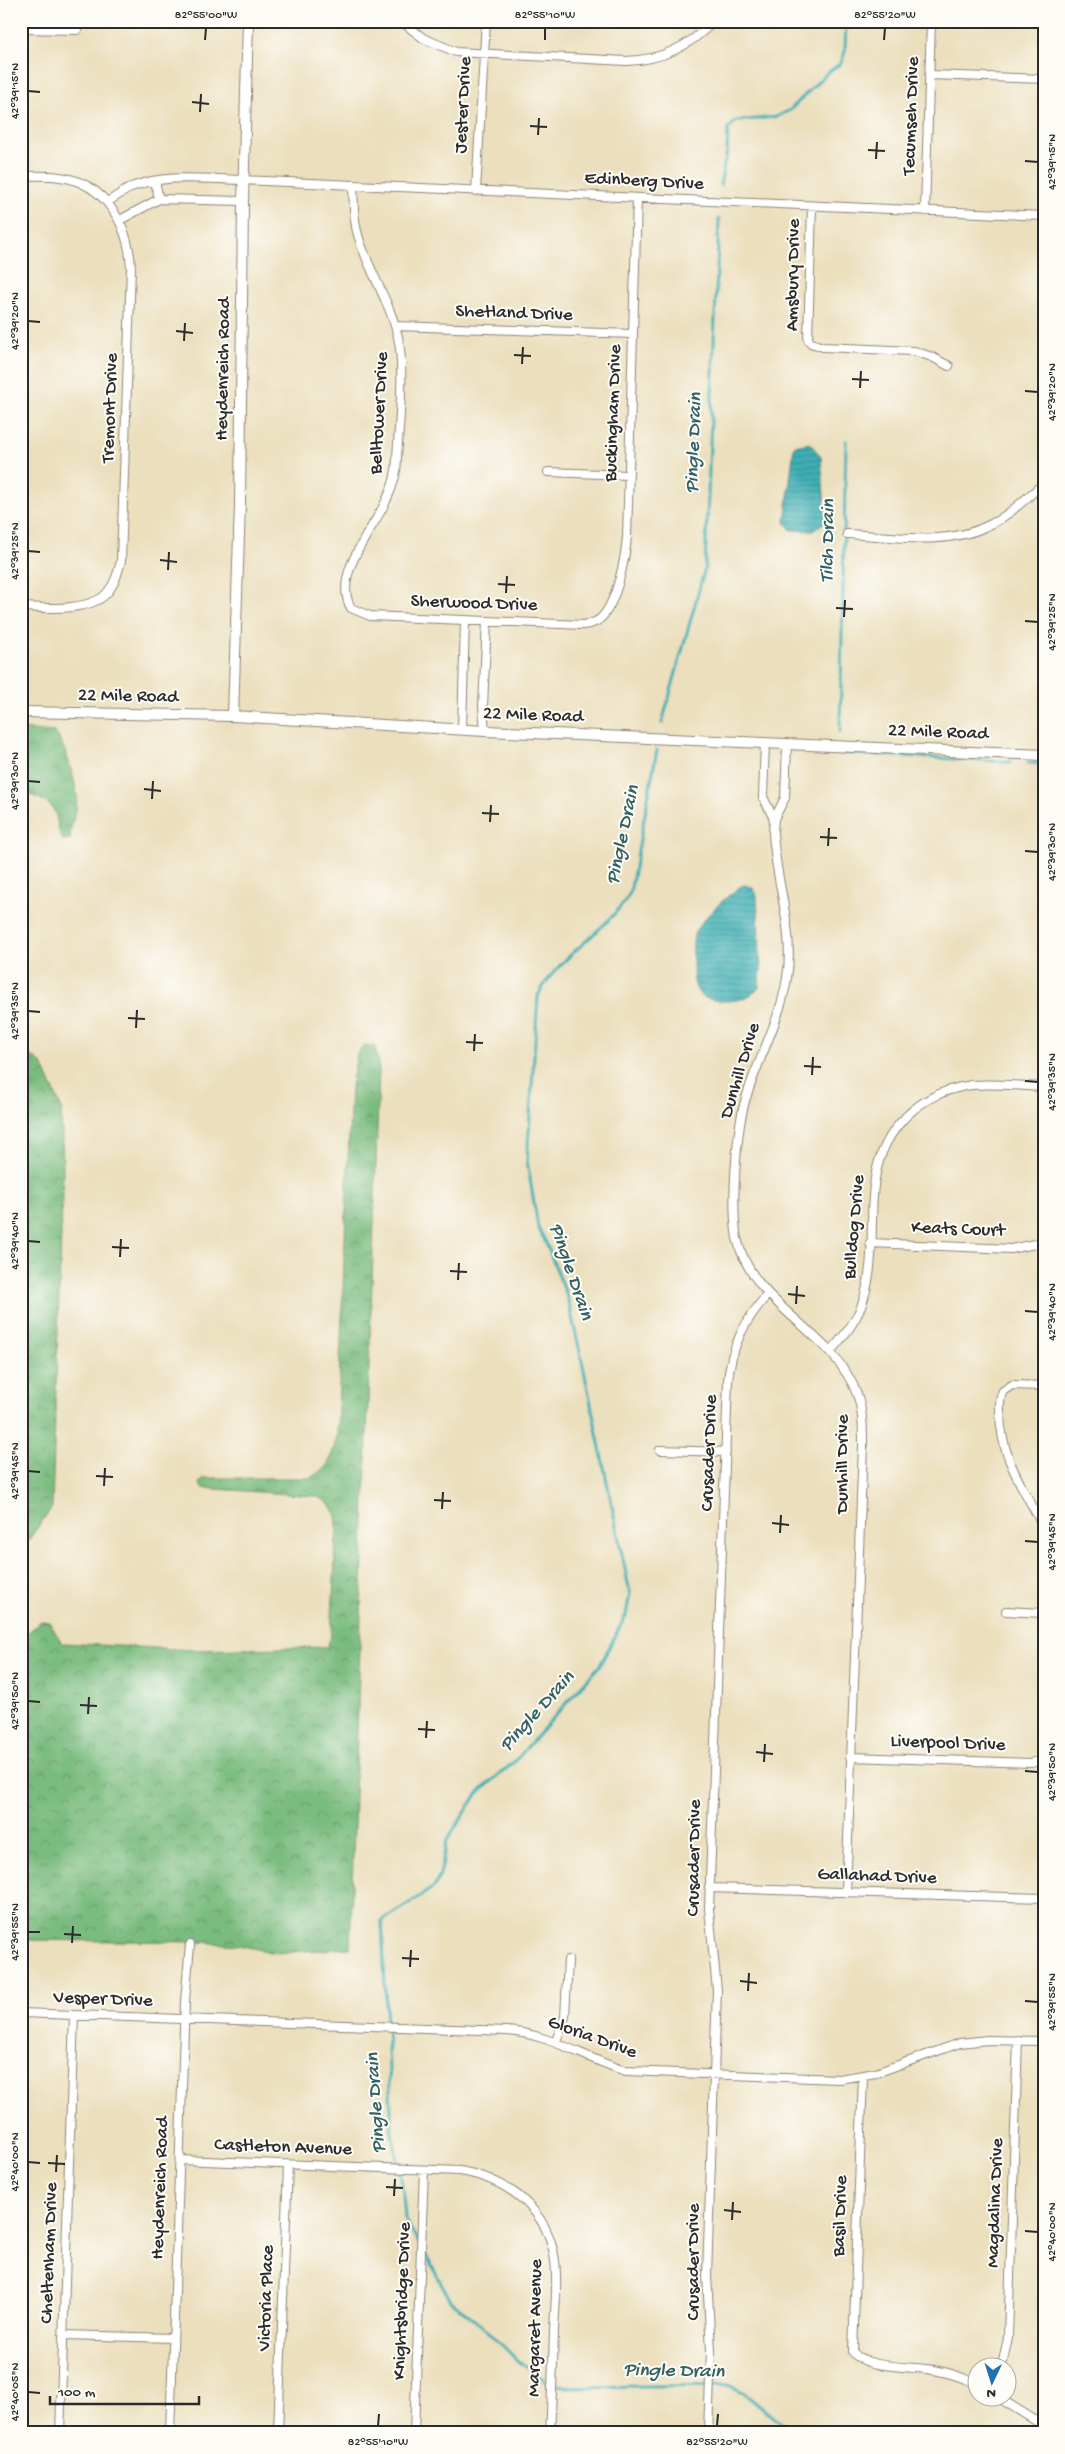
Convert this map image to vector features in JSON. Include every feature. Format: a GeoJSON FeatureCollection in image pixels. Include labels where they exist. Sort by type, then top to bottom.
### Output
{"type":"FeatureCollection","features":[{"type":"Feature","properties":{"kind":"street","name":"Heydenreich Road"},"geometry":{"type":"LineString","coordinates":[[233,716],[240,505],[243,201],[248,21]]}},
{"type":"Feature","properties":{"kind":"street"},"geometry":{"type":"LineString","coordinates":[[401,21],[423,38],[444,48],[482,55],[639,61],[676,50],[687,44],[710,24]]}},
{"type":"Feature","properties":{"kind":"street","name":"Jester Drive"},"geometry":{"type":"LineString","coordinates":[[476,191],[482,55],[486,21]]}},
{"type":"Feature","properties":{"kind":"street","name":"Tecumseh Drive"},"geometry":{"type":"LineString","coordinates":[[925,211],[931,21]]}},
{"type":"Feature","properties":{"kind":"street"},"geometry":{"type":"LineString","coordinates":[[21,29],[77,30]]}},
{"type":"Feature","properties":{"kind":"street"},"geometry":{"type":"LineString","coordinates":[[929,74],[1044,79]]}},
{"type":"Feature","properties":{"kind":"street","name":"Tremont Drive"},"geometry":{"type":"LineString","coordinates":[[21,176],[60,177],[71,180],[91,189],[107,202],[120,220],[128,242],[131,268],[124,530],[121,561],[112,586],[106,594],[95,600],[72,606],[21,607]]}},
{"type":"Feature","properties":{"kind":"street","name":"Edinberg Drive"},"geometry":{"type":"LineString","coordinates":[[107,202],[133,186],[172,178],[1044,216]]}},
{"type":"Feature","properties":{"kind":"street"},"geometry":{"type":"LineString","coordinates":[[155,181],[159,199]]}},
{"type":"Feature","properties":{"kind":"street","name":"Belltower Drive"},"geometry":{"type":"LineString","coordinates":[[351,608],[345,595],[345,586],[351,565],[385,504],[396,471],[400,357],[395,326],[358,234],[354,210],[354,186]]}},
{"type":"Feature","properties":{"kind":"street"},"geometry":{"type":"LineString","coordinates":[[120,220],[159,199],[243,201]]}},
{"type":"Feature","properties":{"kind":"street","name":"Buckingham Drive"},"geometry":{"type":"LineString","coordinates":[[598,621],[609,605],[624,558],[637,199]]}},
{"type":"Feature","properties":{"kind":"street","name":"Amsbury Drive"},"geometry":{"type":"LineString","coordinates":[[812,206],[807,334],[812,343],[823,347],[914,351],[932,357],[949,366]]}},
{"type":"Feature","properties":{"kind":"street","name":"Shetland Drive"},"geometry":{"type":"LineString","coordinates":[[395,326],[633,334]]}},
{"type":"Feature","properties":{"kind":"street"},"geometry":{"type":"LineString","coordinates":[[548,472],[628,475]]}},
{"type":"Feature","properties":{"kind":"street"},"geometry":{"type":"LineString","coordinates":[[847,534],[925,537],[965,534],[998,520],[1043,485]]}},
{"type":"Feature","properties":{"kind":"street","name":"Sherwood Drive"},"geometry":{"type":"LineString","coordinates":[[351,608],[370,616],[583,625],[598,621]]}},
{"type":"Feature","properties":{"kind":"street"},"geometry":{"type":"LineString","coordinates":[[462,730],[465,620]]}},
{"type":"Feature","properties":{"kind":"street"},"geometry":{"type":"LineString","coordinates":[[485,731],[483,706],[487,621]]}},
{"type":"Feature","properties":{"kind":"street","name":"22 Mile Road"},"geometry":{"type":"LineString","coordinates":[[21,712],[233,716],[462,730],[1044,755]]}},
{"type":"Feature","properties":{"kind":"street","name":"Dunhill Drive"},"geometry":{"type":"LineString","coordinates":[[765,742],[763,797],[774,819],[774,843],[781,878],[788,971],[782,998],[742,1110],[738,1140],[735,1223],[741,1250],[753,1275],[768,1294],[830,1352],[843,1368],[857,1395],[863,1431],[846,1892]]}},
{"type":"Feature","properties":{"kind":"street","name":"Dunhill Drive"},"geometry":{"type":"LineString","coordinates":[[774,819],[785,798],[787,745]]}},
{"type":"Feature","properties":{"kind":"street","name":"Bulldog Drive"},"geometry":{"type":"LineString","coordinates":[[830,1352],[851,1327],[860,1309],[867,1285],[872,1193],[876,1166],[898,1125],[927,1100],[944,1092],[972,1085],[1044,1087]]}},
{"type":"Feature","properties":{"kind":"street","name":"Keats Court"},"geometry":{"type":"LineString","coordinates":[[870,1243],[1012,1249],[1044,1242]]}},
{"type":"Feature","properties":{"kind":"street","name":"Crusader Drive"},"geometry":{"type":"LineString","coordinates":[[708,2433],[710,2351],[707,2275],[718,1990],[710,1921],[709,1888],[729,1375],[734,1346],[748,1319],[768,1294]]}},
{"type":"Feature","properties":{"kind":"street"},"geometry":{"type":"LineString","coordinates":[[1044,1386],[1012,1385],[1003,1391],[1000,1401],[1000,1421],[1007,1459],[1044,1528]]}},
{"type":"Feature","properties":{"kind":"street"},"geometry":{"type":"LineString","coordinates":[[660,1450],[726,1452]]}},
{"type":"Feature","properties":{"kind":"street"},"geometry":{"type":"LineString","coordinates":[[1006,1611],[1044,1612]]}},
{"type":"Feature","properties":{"kind":"street","name":"Liverpool Drive"},"geometry":{"type":"LineString","coordinates":[[850,1756],[1032,1763],[1044,1760]]}},
{"type":"Feature","properties":{"kind":"street","name":"Gallahad Drive"},"geometry":{"type":"LineString","coordinates":[[709,1888],[1044,1898]]}},
{"type":"Feature","properties":{"kind":"street","name":"Heydenreich Road"},"geometry":{"type":"LineString","coordinates":[[170,2433],[184,2019],[190,1945]]}},
{"type":"Feature","properties":{"kind":"street"},"geometry":{"type":"LineString","coordinates":[[556,2041],[565,2017],[568,1960]]}},
{"type":"Feature","properties":{"kind":"street","name":"Vesper Drive"},"geometry":{"type":"LineString","coordinates":[[21,2014],[184,2019]]}},
{"type":"Feature","properties":{"kind":"street","name":"Cheltenham Drive"},"geometry":{"type":"LineString","coordinates":[[60,2433],[74,2015]]}},
{"type":"Feature","properties":{"kind":"street","name":"Gloria Drive"},"geometry":{"type":"LineString","coordinates":[[184,2019],[531,2033],[556,2041],[600,2062],[626,2070],[715,2076],[826,2080],[863,2076],[960,2043],[987,2040],[1044,2041]]}},
{"type":"Feature","properties":{"kind":"street","name":"Magdalina Drive"},"geometry":{"type":"LineString","coordinates":[[1004,2356],[1008,2337],[1018,2040]]}},
{"type":"Feature","properties":{"kind":"street","name":"Basil Drive"},"geometry":{"type":"LineString","coordinates":[[863,2076],[852,2346],[856,2357],[868,2362],[944,2372],[958,2375],[968,2380]]}},
{"type":"Feature","properties":{"kind":"street","name":"Castleton Avenue"},"geometry":{"type":"LineString","coordinates":[[180,2160],[460,2171],[487,2177],[509,2188],[527,2202]]}},
{"type":"Feature","properties":{"kind":"street","name":"Victoria Place"},"geometry":{"type":"LineString","coordinates":[[278,2433],[288,2165]]}},
{"type":"Feature","properties":{"kind":"street","name":"Knightsbridge Drive"},"geometry":{"type":"LineString","coordinates":[[414,2433],[424,2170]]}},
{"type":"Feature","properties":{"kind":"street","name":"Margaret Avenue"},"geometry":{"type":"LineString","coordinates":[[527,2202],[546,2229],[555,2262],[550,2433]]}},
{"type":"Feature","properties":{"kind":"street"},"geometry":{"type":"LineString","coordinates":[[63,2335],[173,2338]]}},
{"type":"Feature","properties":{"kind":"street"},"geometry":{"type":"LineString","coordinates":[[1012,2406],[1044,2426]]}},
{"type":"Feature","properties":{"kind":"green space"},"geometry":{"type":"Polygon","coordinates":[[[21,729],[54,732],[62,744],[70,764],[77,794],[70,839],[63,840],[61,837],[56,816],[51,806],[32,795],[21,792],[21,729]]]}},
{"type":"Feature","properties":{"kind":"green space"},"geometry":{"type":"Polygon","coordinates":[[[364,1045],[375,1046],[379,1070],[350,1948],[275,1953],[239,1945],[199,1942],[21,1940],[21,1639],[41,1621],[49,1622],[62,1643],[196,1650],[327,1647],[331,1636],[337,1522],[330,1505],[315,1496],[202,1488],[199,1483],[204,1478],[310,1478],[325,1468],[331,1458],[337,1437],[351,1087],[357,1054],[364,1045]]]}},
{"type":"Feature","properties":{"kind":"green space"},"geometry":{"type":"Polygon","coordinates":[[[21,1056],[31,1056],[42,1064],[61,1107],[63,1171],[52,1507],[21,1551],[21,1056]]]}},
{"type":"Feature","properties":{"kind":"water"},"geometry":{"type":"Polygon","coordinates":[[[810,443],[821,457],[826,521],[813,531],[791,530],[785,522],[794,446],[810,443]]]}},
{"type":"Feature","properties":{"kind":"water"},"geometry":{"type":"Polygon","coordinates":[[[744,885],[752,887],[757,896],[761,970],[759,988],[748,997],[739,1000],[725,1001],[706,998],[697,990],[695,984],[693,938],[695,932],[717,906],[744,885]]]}},
{"type":"Feature","properties":{"kind":"waterway","name":"Pingle Drain"},"geometry":{"type":"LineString","coordinates":[[720,185],[727,152],[728,129],[736,121],[776,117],[790,110],[827,73],[841,63],[845,51],[846,21]]}},
{"type":"Feature","properties":{"kind":"waterway","name":"Pingle Drain"},"geometry":{"type":"LineString","coordinates":[[662,723],[705,568],[719,219]]}},
{"type":"Feature","properties":{"kind":"waterway","name":"Tilch Drain"},"geometry":{"type":"LineString","coordinates":[[840,732],[846,441]]}},
{"type":"Feature","properties":{"kind":"waterway","name":"Pingle Drain"},"geometry":{"type":"LineString","coordinates":[[418,2242],[405,2218],[402,2184],[392,2133],[382,1921],[434,1887],[440,1875],[447,1840],[478,1793],[515,1761],[600,1665],[626,1615],[630,1593],[567,1296],[538,1227],[527,1161],[538,996],[546,982],[557,969],[609,920],[630,893],[657,750]]}},
{"type":"Feature","properties":{"kind":"waterway","name":"Tilch Drain"},"geometry":{"type":"LineString","coordinates":[[842,753],[1011,762]]}},
{"type":"Feature","properties":{"kind":"waterway","name":"Tilch Drain"},"geometry":{"type":"LineString","coordinates":[[1028,763],[1044,764]]}},
{"type":"Feature","properties":{"kind":"waterway","name":"Pingle Drain"},"geometry":{"type":"LineString","coordinates":[[423,2250],[451,2301],[484,2327],[517,2360],[549,2383],[568,2387],[729,2385],[745,2393],[793,2433]]}}]}
